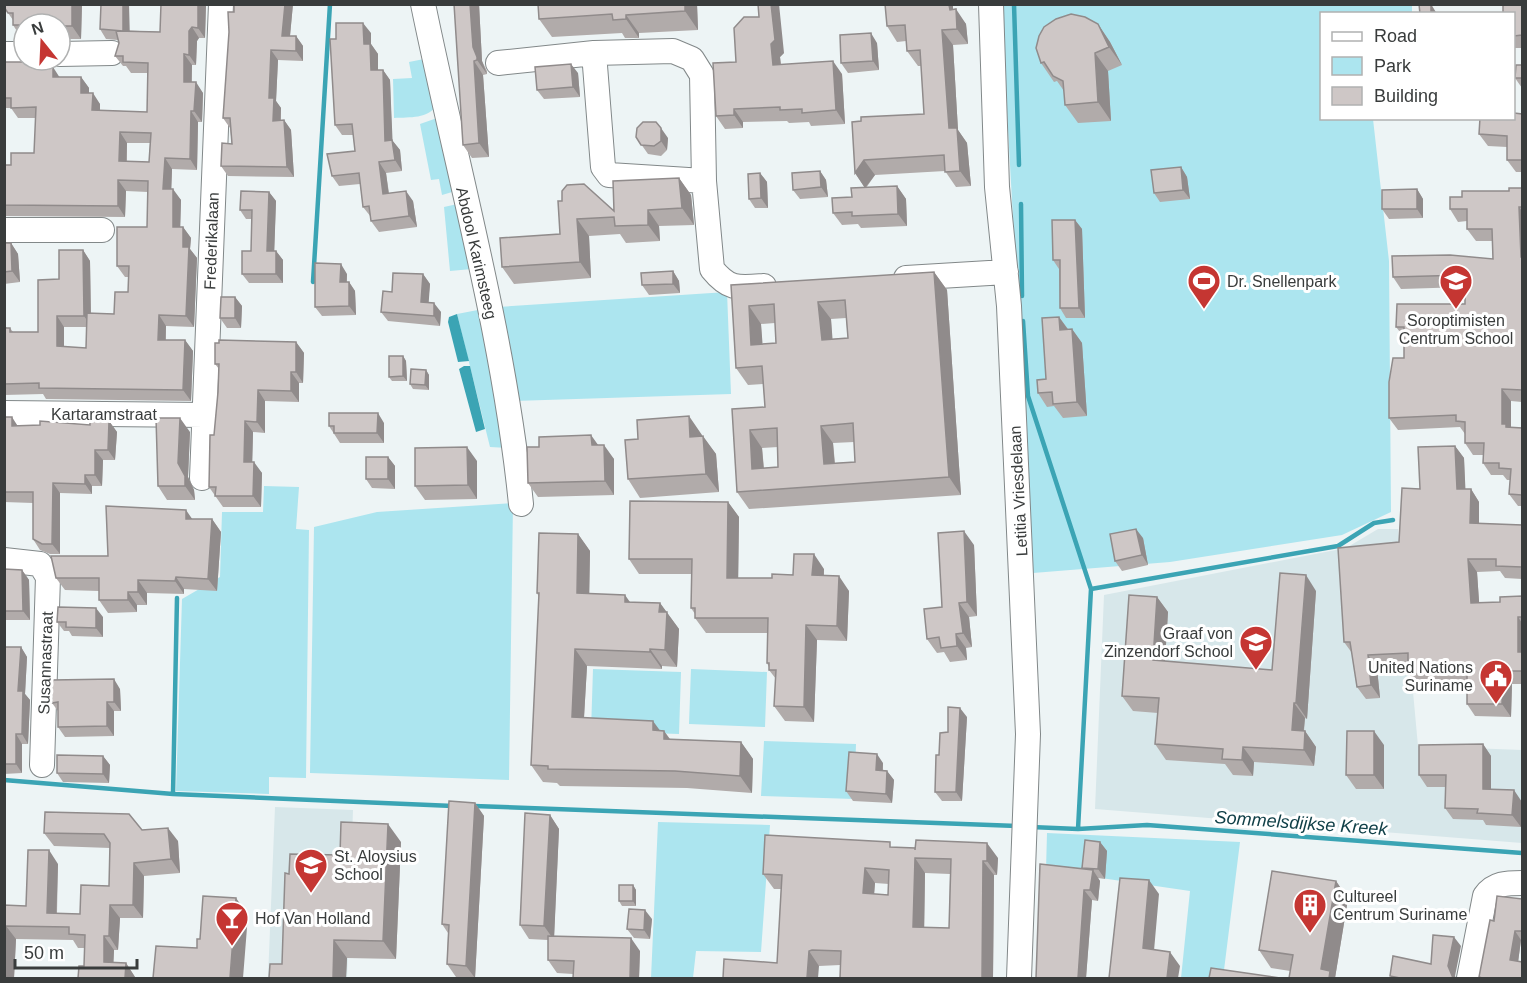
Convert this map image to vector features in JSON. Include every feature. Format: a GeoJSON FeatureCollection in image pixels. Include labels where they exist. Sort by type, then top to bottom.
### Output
{"type":"FeatureCollection","features":[{"type":"Feature","properties":{"kind":"street","name":"Frederikalaan"},"geometry":{"type":"LineString","coordinates":[[202,478],[221,4]]}},
{"type":"Feature","properties":{"kind":"street","name":"Abdool Karimsteeg"},"geometry":{"type":"LineString","coordinates":[[423,4],[490,309],[514,436],[521,504]]}},
{"type":"Feature","properties":{"kind":"street","name":"Letitia Vriesdelaan"},"geometry":{"type":"LineString","coordinates":[[991,4],[998,187],[1006,272],[1028,735],[1019,978]]}},
{"type":"Feature","properties":{"kind":"street"},"geometry":{"type":"LineString","coordinates":[[498,63],[594,53],[673,51],[692,59],[702,75],[704,181],[711,269],[720,280],[734,288],[782,285]]}},
{"type":"Feature","properties":{"kind":"street"},"geometry":{"type":"LineString","coordinates":[[72,54],[112,53]]}},
{"type":"Feature","properties":{"kind":"street"},"geometry":{"type":"LineString","coordinates":[[594,53],[603,167],[609,175],[704,181]]}},
{"type":"Feature","properties":{"kind":"street"},"geometry":{"type":"LineString","coordinates":[[4,230],[102,230]]}},
{"type":"Feature","properties":{"kind":"street"},"geometry":{"type":"LineString","coordinates":[[888,279],[1006,272]]}},
{"type":"Feature","properties":{"kind":"street","name":"Kartaramstraat"},"geometry":{"type":"LineString","coordinates":[[4,413],[204,415]]}},
{"type":"Feature","properties":{"kind":"street","name":"Susannastraat"},"geometry":{"type":"LineString","coordinates":[[4,560],[40,564],[48,577],[42,765]]}},
{"type":"Feature","properties":{"kind":"street"},"geometry":{"type":"LineString","coordinates":[[1469,978],[1485,896],[1490,888],[1503,883],[1522,883]]}},
{"type":"Feature","properties":{"kind":"shaded area"},"geometry":{"type":"Polygon","coordinates":[[[457,314],[469,361],[458,362],[448,322],[449,317],[457,314]]]}},
{"type":"Feature","properties":{"kind":"shaded area"},"geometry":{"type":"Polygon","coordinates":[[[470,366],[485,429],[476,432],[459,369],[470,366]]]}},
{"type":"Feature","properties":{"kind":"shaded area","name":"Graaf von Zinzendorf School"},"geometry":{"type":"Polygon","coordinates":[[[1378,529],[1398,529],[1418,746],[1522,750],[1522,843],[1095,809],[1104,595],[1346,548],[1378,529]]]}},
{"type":"Feature","properties":{"kind":"shaded area","name":"St. Aloysius School"},"geometry":{"type":"Polygon","coordinates":[[[275,807],[353,810],[347,978],[268,978],[275,807]]]}},
{"type":"Feature","properties":{"kind":"green space","name":"Dr. Snellenpark"},"geometry":{"type":"Polygon","coordinates":[[[1001,5],[1412,5],[1412,12],[1320,12],[1320,120],[1373,120],[1389,261],[1391,512],[1342,535],[1170,562],[1033,573],[1001,5]]]}},
{"type":"Feature","properties":{"kind":"green space"},"geometry":{"type":"Polygon","coordinates":[[[429,58],[437,105],[424,115],[394,118],[393,79],[412,78],[409,62],[429,58]]]}},
{"type":"Feature","properties":{"kind":"green space"},"geometry":{"type":"Polygon","coordinates":[[[440,117],[459,190],[442,195],[439,179],[431,180],[420,124],[440,117]]]}},
{"type":"Feature","properties":{"kind":"green space"},"geometry":{"type":"Polygon","coordinates":[[[462,203],[472,269],[450,271],[444,207],[462,203]]]}},
{"type":"Feature","properties":{"kind":"green space"},"geometry":{"type":"Polygon","coordinates":[[[727,292],[731,394],[514,401],[498,307],[727,292]]]}},
{"type":"Feature","properties":{"kind":"green space"},"geometry":{"type":"Polygon","coordinates":[[[483,309],[508,448],[490,447],[457,314],[483,309]]]}},
{"type":"Feature","properties":{"kind":"green space"},"geometry":{"type":"Polygon","coordinates":[[[264,486],[299,487],[296,529],[309,530],[306,778],[269,777],[269,794],[176,791],[182,599],[220,577],[222,512],[263,512],[264,486]]]}},
{"type":"Feature","properties":{"kind":"green space"},"geometry":{"type":"Polygon","coordinates":[[[513,503],[509,780],[310,773],[314,527],[377,512],[513,503]]]}},
{"type":"Feature","properties":{"kind":"green space"},"geometry":{"type":"Polygon","coordinates":[[[593,669],[681,672],[679,734],[591,731],[593,669]]]}},
{"type":"Feature","properties":{"kind":"green space"},"geometry":{"type":"Polygon","coordinates":[[[691,669],[767,672],[765,727],[689,724],[691,669]]]}},
{"type":"Feature","properties":{"kind":"green space"},"geometry":{"type":"Polygon","coordinates":[[[764,741],[856,744],[854,799],[761,796],[764,741]]]}},
{"type":"Feature","properties":{"kind":"green space"},"geometry":{"type":"Polygon","coordinates":[[[658,822],[770,825],[761,952],[696,951],[693,978],[651,978],[658,822]]]}},
{"type":"Feature","properties":{"kind":"green space"},"geometry":{"type":"Polygon","coordinates":[[[1047,833],[1240,842],[1223,978],[1181,978],[1190,891],[1046,870],[1047,833]]]}},
{"type":"Feature","properties":{"kind":"building"},"geometry":{"type":"Polygon","coordinates":[[[4,4],[72,4],[72,12],[8,13],[4,4]]]}},
{"type":"Feature","properties":{"kind":"building"},"geometry":{"type":"Polygon","coordinates":[[[101,4],[123,4],[123,31],[100,29],[101,4]]]}},
{"type":"Feature","properties":{"kind":"building"},"geometry":{"type":"Polygon","coordinates":[[[161,4],[198,4],[198,28],[192,27],[189,31],[189,55],[184,54],[184,82],[196,82],[194,111],[191,111],[190,159],[165,158],[163,189],[173,189],[173,227],[183,227],[183,247],[189,247],[186,316],[159,315],[158,340],[185,340],[183,390],[39,388],[39,383],[4,384],[4,328],[10,328],[10,332],[38,332],[38,280],[59,279],[59,250],[83,250],[84,316],[57,316],[57,346],[86,348],[87,313],[114,314],[115,292],[128,292],[129,266],[117,266],[117,227],[147,227],[148,181],[118,180],[118,206],[4,205],[4,165],[11,165],[11,153],[34,153],[36,107],[11,108],[11,98],[4,98],[4,62],[12,62],[12,72],[53,72],[53,77],[81,77],[81,93],[93,93],[92,110],[147,112],[148,63],[123,62],[123,56],[115,56],[119,43],[116,31],[160,32],[161,4]],[[120,132],[119,161],[149,162],[151,133],[120,132]]]}},
{"type":"Feature","properties":{"kind":"building"},"geometry":{"type":"Polygon","coordinates":[[[234,4],[285,4],[282,36],[296,36],[296,51],[271,50],[269,98],[274,98],[273,121],[284,120],[287,167],[221,166],[222,143],[232,144],[230,118],[223,118],[229,32],[228,12],[234,12],[234,4]]]}},
{"type":"Feature","properties":{"kind":"building"},"geometry":{"type":"Polygon","coordinates":[[[454,4],[470,4],[473,47],[477,57],[474,61],[479,143],[463,145],[454,4]]]}},
{"type":"Feature","properties":{"kind":"building"},"geometry":{"type":"Polygon","coordinates":[[[538,4],[685,4],[685,11],[626,15],[626,19],[613,20],[612,14],[539,19],[538,4]]]}},
{"type":"Feature","properties":{"kind":"building"},"geometry":{"type":"Polygon","coordinates":[[[758,4],[771,4],[775,40],[771,44],[773,65],[833,61],[836,110],[802,113],[802,109],[780,110],[780,107],[734,109],[734,115],[716,116],[713,63],[736,62],[734,28],[744,17],[759,17],[758,4]]]}},
{"type":"Feature","properties":{"kind":"building"},"geometry":{"type":"Polygon","coordinates":[[[885,4],[949,5],[950,10],[956,9],[957,29],[942,30],[949,128],[957,128],[960,171],[945,172],[944,155],[864,160],[855,173],[852,122],[861,121],[861,117],[924,114],[920,50],[907,51],[905,25],[887,26],[885,4]]]}},
{"type":"Feature","properties":{"kind":"building"},"geometry":{"type":"Polygon","coordinates":[[[1419,4],[1431,4],[1431,12],[1420,12],[1419,4]]]}},
{"type":"Feature","properties":{"kind":"building"},"geometry":{"type":"Polygon","coordinates":[[[1503,4],[1522,4],[1522,35],[1515,36],[1515,12],[1503,12],[1503,4]]]}},
{"type":"Feature","properties":{"kind":"building"},"geometry":{"type":"Polygon","coordinates":[[[1071,14],[1085,17],[1098,24],[1109,47],[1095,53],[1098,102],[1065,105],[1063,81],[1053,76],[1044,62],[1041,63],[1036,48],[1044,27],[1056,19],[1071,14]]]}},
{"type":"Feature","properties":{"kind":"building"},"geometry":{"type":"Polygon","coordinates":[[[336,23],[363,23],[364,44],[370,44],[371,70],[383,70],[385,141],[392,140],[395,160],[379,162],[383,194],[406,191],[409,216],[371,221],[369,206],[363,207],[359,173],[332,176],[327,154],[355,151],[352,124],[335,125],[330,39],[336,39],[336,23]]]}},
{"type":"Feature","properties":{"kind":"building"},"geometry":{"type":"Polygon","coordinates":[[[871,33],[873,61],[841,63],[840,35],[871,33]]]}},
{"type":"Feature","properties":{"kind":"building"},"geometry":{"type":"Polygon","coordinates":[[[571,64],[573,87],[537,90],[535,67],[571,64]]]}},
{"type":"Feature","properties":{"kind":"building"},"geometry":{"type":"Polygon","coordinates":[[[1516,65],[1522,65],[1522,78],[1515,78],[1516,65]]]}},
{"type":"Feature","properties":{"kind":"building"},"geometry":{"type":"Polygon","coordinates":[[[1515,113],[1522,114],[1522,160],[1507,160],[1507,136],[1479,134],[1480,120],[1515,120],[1515,113]]]}},
{"type":"Feature","properties":{"kind":"building"},"geometry":{"type":"Polygon","coordinates":[[[643,122],[656,122],[661,128],[661,141],[654,146],[641,145],[636,137],[637,128],[643,122]]]}},
{"type":"Feature","properties":{"kind":"building"},"geometry":{"type":"Polygon","coordinates":[[[1181,167],[1183,190],[1154,193],[1151,170],[1181,167]]]}},
{"type":"Feature","properties":{"kind":"building"},"geometry":{"type":"Polygon","coordinates":[[[820,171],[821,187],[793,190],[792,173],[820,171]]]}},
{"type":"Feature","properties":{"kind":"building"},"geometry":{"type":"Polygon","coordinates":[[[760,173],[761,198],[749,199],[748,174],[760,173]]]}},
{"type":"Feature","properties":{"kind":"building"},"geometry":{"type":"Polygon","coordinates":[[[679,178],[682,208],[648,210],[648,225],[615,226],[614,217],[577,219],[580,262],[502,267],[500,238],[560,234],[558,201],[562,201],[562,191],[567,185],[584,184],[614,211],[613,181],[679,178]]]}},
{"type":"Feature","properties":{"kind":"building"},"geometry":{"type":"Polygon","coordinates":[[[897,186],[898,214],[852,216],[852,212],[833,213],[832,198],[852,197],[851,188],[897,186]]]}},
{"type":"Feature","properties":{"kind":"building"},"geometry":{"type":"Polygon","coordinates":[[[1509,188],[1522,188],[1522,207],[1519,207],[1522,257],[1522,390],[1502,389],[1502,424],[1506,424],[1506,427],[1522,428],[1522,495],[1509,494],[1511,469],[1499,468],[1499,463],[1483,463],[1484,443],[1465,443],[1465,422],[1456,421],[1456,415],[1389,418],[1389,382],[1393,358],[1404,358],[1404,327],[1396,327],[1397,304],[1465,304],[1465,275],[1393,277],[1392,256],[1450,255],[1493,259],[1492,229],[1467,229],[1467,209],[1450,209],[1450,197],[1462,197],[1462,191],[1509,191],[1509,188]]]}},
{"type":"Feature","properties":{"kind":"building"},"geometry":{"type":"Polygon","coordinates":[[[1417,189],[1417,209],[1382,209],[1382,190],[1417,189]]]}},
{"type":"Feature","properties":{"kind":"building"},"geometry":{"type":"Polygon","coordinates":[[[241,191],[269,192],[267,251],[276,251],[276,274],[242,274],[242,251],[251,251],[252,210],[240,210],[241,191]]]}},
{"type":"Feature","properties":{"kind":"building"},"geometry":{"type":"Polygon","coordinates":[[[1052,220],[1075,220],[1079,308],[1060,308],[1060,260],[1053,260],[1052,220]]]}},
{"type":"Feature","properties":{"kind":"building"},"geometry":{"type":"Polygon","coordinates":[[[4,243],[11,243],[12,271],[4,272],[4,243]]]}},
{"type":"Feature","properties":{"kind":"building"},"geometry":{"type":"Polygon","coordinates":[[[315,263],[341,264],[340,282],[349,282],[349,306],[315,307],[315,263]]]}},
{"type":"Feature","properties":{"kind":"building"},"geometry":{"type":"Polygon","coordinates":[[[673,271],[673,284],[642,285],[641,273],[673,271]]]}},
{"type":"Feature","properties":{"kind":"building"},"geometry":{"type":"Polygon","coordinates":[[[934,272],[949,477],[737,492],[732,409],[765,407],[762,366],[736,368],[731,285],[934,272]],[[845,300],[818,302],[822,340],[848,338],[845,300]],[[774,304],[749,306],[751,345],[776,343],[774,304]],[[853,423],[821,426],[824,464],[855,462],[853,423]],[[777,428],[750,430],[752,469],[778,467],[777,428]]]}},
{"type":"Feature","properties":{"kind":"building"},"geometry":{"type":"Polygon","coordinates":[[[393,273],[423,274],[421,302],[434,303],[434,316],[381,312],[383,291],[392,292],[393,273]]]}},
{"type":"Feature","properties":{"kind":"building"},"geometry":{"type":"Polygon","coordinates":[[[221,297],[235,297],[235,318],[220,318],[221,297]]]}},
{"type":"Feature","properties":{"kind":"building"},"geometry":{"type":"Polygon","coordinates":[[[1059,317],[1060,330],[1072,329],[1077,402],[1053,404],[1052,392],[1038,393],[1037,380],[1046,379],[1042,318],[1059,317]]]}},
{"type":"Feature","properties":{"kind":"building"},"geometry":{"type":"Polygon","coordinates":[[[219,340],[296,342],[296,372],[291,372],[291,391],[258,390],[257,422],[245,421],[244,462],[254,462],[253,496],[215,496],[216,487],[209,487],[210,435],[214,435],[218,392],[219,364],[215,364],[215,343],[219,343],[219,340]]]}},
{"type":"Feature","properties":{"kind":"building"},"geometry":{"type":"Polygon","coordinates":[[[389,356],[403,356],[403,376],[389,377],[389,356]]]}},
{"type":"Feature","properties":{"kind":"building"},"geometry":{"type":"Polygon","coordinates":[[[411,369],[426,370],[425,385],[410,384],[411,369]]]}},
{"type":"Feature","properties":{"kind":"building"},"geometry":{"type":"Polygon","coordinates":[[[329,413],[378,413],[377,433],[334,433],[334,426],[329,426],[329,413]]]}},
{"type":"Feature","properties":{"kind":"building"},"geometry":{"type":"Polygon","coordinates":[[[689,416],[690,437],[703,436],[706,474],[628,479],[625,440],[638,439],[637,420],[689,416]]]}},
{"type":"Feature","properties":{"kind":"building"},"geometry":{"type":"Polygon","coordinates":[[[4,417],[12,417],[12,426],[40,425],[40,421],[90,425],[90,421],[109,421],[108,450],[95,450],[95,475],[85,475],[85,484],[53,483],[52,544],[42,544],[33,539],[33,492],[4,492],[4,417]]]}},
{"type":"Feature","properties":{"kind":"building"},"geometry":{"type":"Polygon","coordinates":[[[156,418],[180,418],[178,463],[185,476],[185,486],[158,486],[156,418]]]}},
{"type":"Feature","properties":{"kind":"building"},"geometry":{"type":"Polygon","coordinates":[[[591,435],[592,445],[604,445],[605,481],[528,483],[527,447],[539,447],[539,437],[591,435]]]}},
{"type":"Feature","properties":{"kind":"building"},"geometry":{"type":"Polygon","coordinates":[[[1455,446],[1457,489],[1471,489],[1470,523],[1522,525],[1522,567],[1496,566],[1496,559],[1468,559],[1471,603],[1500,602],[1500,597],[1522,596],[1522,617],[1518,617],[1518,652],[1522,652],[1522,671],[1503,671],[1502,704],[1467,704],[1467,672],[1408,674],[1408,653],[1368,655],[1371,685],[1357,687],[1350,642],[1344,642],[1338,548],[1399,542],[1402,488],[1420,489],[1418,447],[1455,446]]]}},
{"type":"Feature","properties":{"kind":"building"},"geometry":{"type":"Polygon","coordinates":[[[467,447],[468,485],[415,486],[415,448],[467,447]]]}},
{"type":"Feature","properties":{"kind":"building"},"geometry":{"type":"Polygon","coordinates":[[[366,457],[388,457],[388,479],[366,479],[366,457]]]}},
{"type":"Feature","properties":{"kind":"building"},"geometry":{"type":"Polygon","coordinates":[[[630,501],[728,502],[727,578],[772,578],[772,574],[793,575],[794,554],[814,554],[812,575],[839,576],[837,626],[806,625],[804,707],[774,706],[776,670],[769,670],[769,663],[767,663],[768,618],[695,618],[695,608],[691,608],[692,559],[629,559],[630,501]]]}},
{"type":"Feature","properties":{"kind":"building"},"geometry":{"type":"Polygon","coordinates":[[[106,506],[186,510],[186,519],[212,519],[208,579],[176,577],[175,581],[138,580],[138,592],[128,592],[128,600],[99,600],[99,578],[56,578],[51,556],[108,556],[106,506]]]}},
{"type":"Feature","properties":{"kind":"building"},"geometry":{"type":"Polygon","coordinates":[[[1136,529],[1142,555],[1115,561],[1110,534],[1136,529]]]}},
{"type":"Feature","properties":{"kind":"building"},"geometry":{"type":"Polygon","coordinates":[[[964,531],[967,602],[959,603],[963,633],[956,634],[957,646],[941,648],[939,637],[927,639],[924,609],[942,607],[938,533],[964,531]]]}},
{"type":"Feature","properties":{"kind":"building"},"geometry":{"type":"Polygon","coordinates":[[[539,533],[578,534],[577,593],[625,595],[625,602],[660,603],[659,612],[667,612],[665,650],[650,649],[650,652],[575,649],[572,717],[653,721],[653,730],[664,731],[664,739],[741,742],[740,776],[675,771],[548,769],[548,766],[531,765],[539,593],[537,593],[539,533]]]}},
{"type":"Feature","properties":{"kind":"building"},"geometry":{"type":"Polygon","coordinates":[[[4,569],[22,570],[23,611],[4,611],[4,569]]]}},
{"type":"Feature","properties":{"kind":"building"},"geometry":{"type":"Polygon","coordinates":[[[1280,573],[1306,575],[1292,730],[1305,731],[1304,750],[1243,747],[1242,760],[1222,759],[1223,749],[1155,744],[1159,698],[1122,696],[1129,595],[1157,597],[1153,660],[1272,670],[1280,573]]]}},
{"type":"Feature","properties":{"kind":"building"},"geometry":{"type":"Polygon","coordinates":[[[58,607],[96,608],[96,628],[66,627],[66,622],[57,622],[58,607]]]}},
{"type":"Feature","properties":{"kind":"building"},"geometry":{"type":"Polygon","coordinates":[[[4,647],[21,647],[18,691],[23,691],[22,734],[16,734],[16,764],[4,764],[4,647]]]}},
{"type":"Feature","properties":{"kind":"building"},"geometry":{"type":"Polygon","coordinates":[[[114,679],[114,702],[107,702],[107,726],[58,727],[58,702],[52,703],[52,680],[114,679]]]}},
{"type":"Feature","properties":{"kind":"building"},"geometry":{"type":"Polygon","coordinates":[[[948,707],[960,708],[956,792],[935,792],[936,755],[939,755],[940,733],[948,732],[948,707]]]}},
{"type":"Feature","properties":{"kind":"building"},"geometry":{"type":"Polygon","coordinates":[[[1347,731],[1374,731],[1374,775],[1346,775],[1347,731]]]}},
{"type":"Feature","properties":{"kind":"building"},"geometry":{"type":"Polygon","coordinates":[[[1483,744],[1483,789],[1514,790],[1512,815],[1477,813],[1478,809],[1445,808],[1446,775],[1419,775],[1419,745],[1483,744]]]}},
{"type":"Feature","properties":{"kind":"building"},"geometry":{"type":"Polygon","coordinates":[[[849,752],[877,754],[876,770],[887,771],[886,794],[846,791],[849,752]]]}},
{"type":"Feature","properties":{"kind":"building"},"geometry":{"type":"Polygon","coordinates":[[[57,755],[103,756],[103,774],[57,773],[57,755]]]}},
{"type":"Feature","properties":{"kind":"building"},"geometry":{"type":"Polygon","coordinates":[[[449,801],[475,803],[466,966],[447,964],[449,925],[442,924],[449,801]]]}},
{"type":"Feature","properties":{"kind":"building"},"geometry":{"type":"Polygon","coordinates":[[[45,812],[129,814],[142,830],[168,828],[171,859],[134,863],[133,905],[110,905],[109,936],[104,936],[104,962],[126,963],[125,978],[78,978],[79,966],[84,966],[85,935],[69,934],[69,927],[6,926],[4,973],[4,905],[26,906],[28,850],[49,850],[47,913],[80,914],[81,885],[109,886],[110,843],[104,834],[44,833],[45,812]]]}},
{"type":"Feature","properties":{"kind":"building"},"geometry":{"type":"Polygon","coordinates":[[[525,813],[550,815],[544,926],[520,925],[525,813]]]}},
{"type":"Feature","properties":{"kind":"building","name":"St. Aloysius School"},"geometry":{"type":"Polygon","coordinates":[[[341,822],[388,824],[383,941],[334,940],[333,978],[269,978],[270,964],[282,964],[285,873],[289,874],[290,854],[340,855],[341,822]]]}},
{"type":"Feature","properties":{"kind":"building"},"geometry":{"type":"Polygon","coordinates":[[[765,835],[890,842],[890,847],[915,848],[915,850],[916,840],[987,843],[987,861],[983,861],[982,978],[840,978],[841,951],[812,950],[809,951],[807,978],[723,978],[724,959],[777,963],[782,875],[763,874],[765,835]],[[915,858],[913,927],[949,928],[951,859],[915,858]],[[865,868],[863,893],[888,895],[889,870],[865,868]]]}},
{"type":"Feature","properties":{"kind":"building"},"geometry":{"type":"Polygon","coordinates":[[[1085,840],[1100,842],[1098,869],[1082,868],[1085,840]]]}},
{"type":"Feature","properties":{"kind":"building"},"geometry":{"type":"Polygon","coordinates":[[[1040,864],[1093,870],[1090,890],[1084,890],[1078,978],[1036,978],[1040,864]]]}},
{"type":"Feature","properties":{"kind":"building","name":"Cultureel Centrum Suriname"},"geometry":{"type":"Polygon","coordinates":[[[1272,871],[1336,881],[1321,969],[1330,971],[1329,978],[1289,978],[1293,955],[1259,950],[1272,871]]]}},
{"type":"Feature","properties":{"kind":"building"},"geometry":{"type":"Polygon","coordinates":[[[1120,878],[1149,880],[1143,948],[1170,952],[1167,978],[1109,978],[1120,878]]]}},
{"type":"Feature","properties":{"kind":"building"},"geometry":{"type":"Polygon","coordinates":[[[619,885],[633,885],[633,901],[619,901],[619,885]]]}},
{"type":"Feature","properties":{"kind":"building"},"geometry":{"type":"Polygon","coordinates":[[[203,896],[236,898],[230,978],[153,978],[156,946],[197,948],[197,939],[200,939],[203,896]]]}},
{"type":"Feature","properties":{"kind":"building"},"geometry":{"type":"Polygon","coordinates":[[[1497,896],[1522,899],[1522,931],[1515,931],[1510,960],[1522,962],[1522,978],[1479,977],[1490,920],[1494,921],[1497,896]]]}},
{"type":"Feature","properties":{"kind":"building"},"geometry":{"type":"Polygon","coordinates":[[[629,909],[645,910],[644,930],[627,929],[629,909]]]}},
{"type":"Feature","properties":{"kind":"building"},"geometry":{"type":"Polygon","coordinates":[[[1433,935],[1454,937],[1448,966],[1453,978],[1390,976],[1393,956],[1431,964],[1433,935]]]}},
{"type":"Feature","properties":{"kind":"building"},"geometry":{"type":"Polygon","coordinates":[[[548,936],[631,938],[630,978],[573,978],[574,961],[548,960],[548,936]]]}},
{"type":"Feature","properties":{"kind":"building"},"geometry":{"type":"Polygon","coordinates":[[[1211,968],[1280,978],[1209,978],[1211,968]]]}},
{"type":"Feature","properties":{"kind":"waterway"},"geometry":{"type":"LineString","coordinates":[[313,282],[330,4]]}},
{"type":"Feature","properties":{"kind":"waterway"},"geometry":{"type":"LineString","coordinates":[[1014,4],[1019,165]]}},
{"type":"Feature","properties":{"kind":"waterway"},"geometry":{"type":"LineString","coordinates":[[1021,204],[1022,296]]}},
{"type":"Feature","properties":{"kind":"waterway"},"geometry":{"type":"LineString","coordinates":[[1023,321],[1028,396],[1091,589],[1078,829]]}},
{"type":"Feature","properties":{"kind":"waterway"},"geometry":{"type":"LineString","coordinates":[[1091,589],[1338,546],[1374,523],[1393,520]]}},
{"type":"Feature","properties":{"kind":"waterway"},"geometry":{"type":"LineString","coordinates":[[173,794],[177,598]]}},
{"type":"Feature","properties":{"kind":"waterway"},"geometry":{"type":"LineString","coordinates":[[4,780],[173,794],[453,806]]}},
{"type":"Feature","properties":{"kind":"waterway"},"geometry":{"type":"LineString","coordinates":[[474,806],[1017,826]]}},
{"type":"Feature","properties":{"kind":"waterway","name":"Sommelsdijkse Kreek"},"geometry":{"type":"LineString","coordinates":[[1031,827],[1078,829],[1147,825],[1522,853]]}},
{"type":"Feature","properties":{"kind":"place","name":"Dr. Snellenpark"},"geometry":{"type":"Point","coordinates":[1204,310]}},
{"type":"Feature","properties":{"kind":"place","name":"Soroptimisten Centrum School"},"geometry":{"type":"Point","coordinates":[1456,310]}},
{"type":"Feature","properties":{"kind":"place","name":"Graaf von Zinzendorf School"},"geometry":{"type":"Point","coordinates":[1256,671]}},
{"type":"Feature","properties":{"kind":"place","name":"United Nations Suriname"},"geometry":{"type":"Point","coordinates":[1496,705]}},
{"type":"Feature","properties":{"kind":"place","name":"St. Aloysius School"},"geometry":{"type":"Point","coordinates":[311,894]}},
{"type":"Feature","properties":{"kind":"place","name":"Cultureel Centrum Suriname"},"geometry":{"type":"Point","coordinates":[1310,934]}},
{"type":"Feature","properties":{"kind":"place","name":"Hof Van Holland"},"geometry":{"type":"Point","coordinates":[232,947]}}]}
